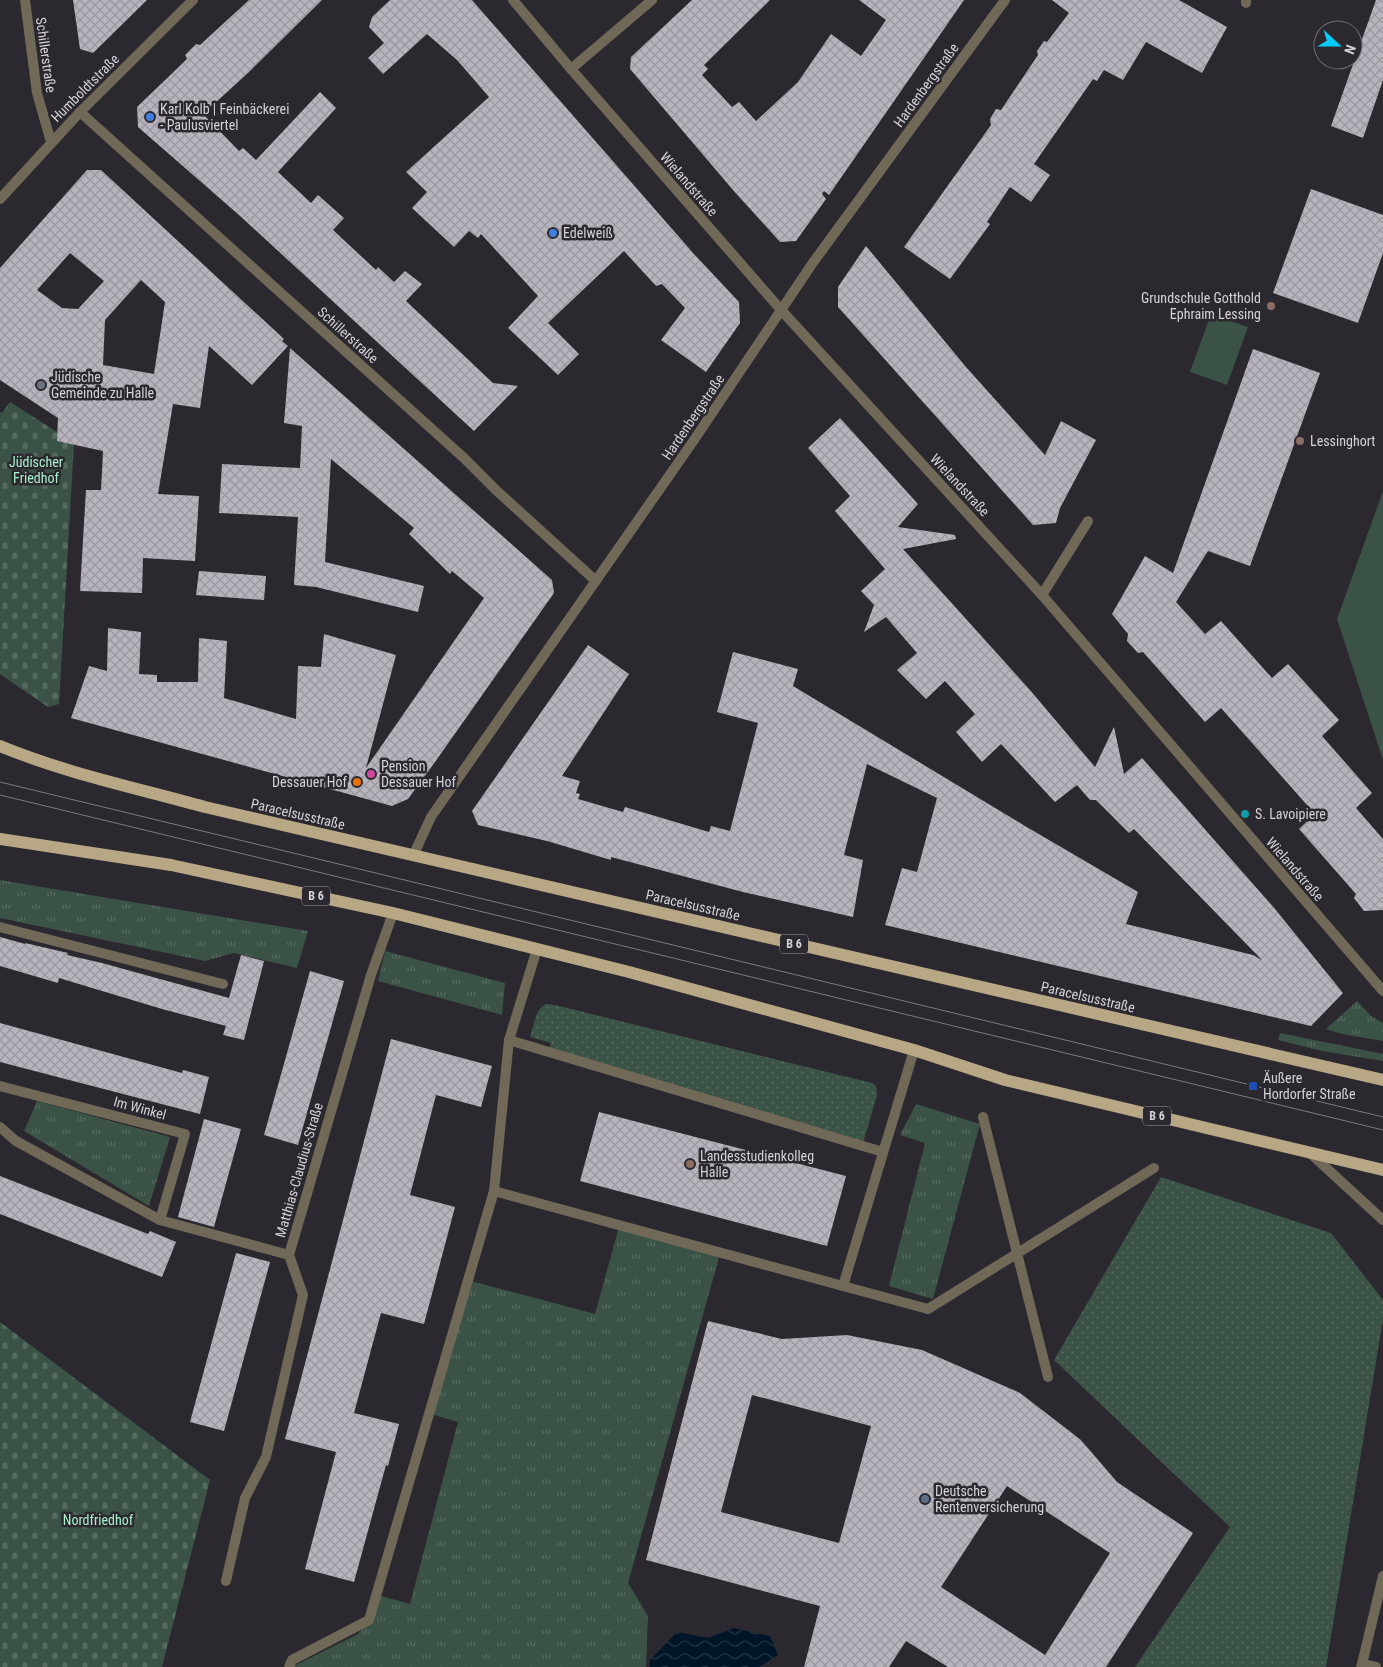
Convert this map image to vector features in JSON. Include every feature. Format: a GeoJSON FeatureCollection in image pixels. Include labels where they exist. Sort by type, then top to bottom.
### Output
{"type":"FeatureCollection","features":[{"type":"Feature","properties":{"kind":"main road","name":"Paracelsusstraße"},"geometry":{"type":"LineString","coordinates":[[0,746],[19,754],[205,807],[1383,1080]]}},
{"type":"Feature","properties":{"kind":"main road","name":"B 6"},"geometry":{"type":"LineString","coordinates":[[0,839],[171,865],[393,913],[537,949],[914,1050],[1005,1080],[1383,1170]]}},
{"type":"Feature","properties":{"kind":"street","name":"Schillerstraße"},"geometry":{"type":"LineString","coordinates":[[25,0],[37,93],[51,142]]}},
{"type":"Feature","properties":{"kind":"street","name":"Humboldtstraße"},"geometry":{"type":"LineString","coordinates":[[0,199],[80,112],[193,0]]}},
{"type":"Feature","properties":{"kind":"street","name":"Wielandstraße"},"geometry":{"type":"LineString","coordinates":[[513,0],[782,311],[1042,595],[1383,991]]}},
{"type":"Feature","properties":{"kind":"street"},"geometry":{"type":"LineString","coordinates":[[571,69],[652,0]]}},
{"type":"Feature","properties":{"kind":"street","name":"Hardenbergstraße"},"geometry":{"type":"LineString","coordinates":[[413,856],[432,818],[782,311],[812,264],[1005,0]]}},
{"type":"Feature","properties":{"kind":"street","name":"Schillerstraße"},"geometry":{"type":"LineString","coordinates":[[80,112],[464,458],[497,491],[596,581]]}},
{"type":"Feature","properties":{"kind":"street"},"geometry":{"type":"LineString","coordinates":[[1042,595],[1088,521]]}},
{"type":"Feature","properties":{"kind":"street","name":"Matthias-Claudius-Straße"},"geometry":{"type":"LineString","coordinates":[[226,1580],[245,1498],[266,1457],[303,1296],[289,1254],[371,975],[393,913]]}},
{"type":"Feature","properties":{"kind":"street"},"geometry":{"type":"LineString","coordinates":[[0,927],[223,984]]}},
{"type":"Feature","properties":{"kind":"street"},"geometry":{"type":"LineString","coordinates":[[289,1667],[292,1660],[369,1620],[494,1191],[509,1040],[537,949]]}},
{"type":"Feature","properties":{"kind":"street"},"geometry":{"type":"LineString","coordinates":[[509,1040],[883,1152]]}},
{"type":"Feature","properties":{"kind":"street"},"geometry":{"type":"LineString","coordinates":[[843,1286],[914,1050]]}},
{"type":"Feature","properties":{"kind":"street","name":"Im Winkel"},"geometry":{"type":"LineString","coordinates":[[0,1086],[185,1134],[160,1220]]}},
{"type":"Feature","properties":{"kind":"street"},"geometry":{"type":"LineString","coordinates":[[983,1117],[1048,1377]]}},
{"type":"Feature","properties":{"kind":"street"},"geometry":{"type":"LineString","coordinates":[[0,1127],[16,1140],[160,1220],[289,1254]]}},
{"type":"Feature","properties":{"kind":"street"},"geometry":{"type":"LineString","coordinates":[[1310,1152],[1383,1220]]}},
{"type":"Feature","properties":{"kind":"street"},"geometry":{"type":"LineString","coordinates":[[494,1191],[928,1309],[1154,1168]]}},
{"type":"Feature","properties":{"kind":"street"},"geometry":{"type":"LineString","coordinates":[[1376,1667],[1362,1665],[1383,1576]]}},
{"type":"Feature","properties":{"kind":"green space"},"geometry":{"type":"Polygon","coordinates":[[[1211,314],[1248,327],[1227,385],[1190,372],[1211,314]]]}},
{"type":"Feature","properties":{"kind":"green space","name":"Jüdischer Friedhof"},"geometry":{"type":"Polygon","coordinates":[[[10,402],[74,444],[59,704],[48,707],[0,674],[0,412],[2,413],[10,402]]]}},
{"type":"Feature","properties":{"kind":"green space"},"geometry":{"type":"Polygon","coordinates":[[[1383,491],[1383,760],[1337,619],[1383,491]]]}},
{"type":"Feature","properties":{"kind":"green space"},"geometry":{"type":"Polygon","coordinates":[[[0,880],[308,931],[297,968],[234,953],[205,961],[0,918],[0,880]]]}},
{"type":"Feature","properties":{"kind":"green space"},"geometry":{"type":"Polygon","coordinates":[[[385,951],[505,983],[502,1015],[378,981],[385,951]]]}},
{"type":"Feature","properties":{"kind":"green space"},"geometry":{"type":"Polygon","coordinates":[[[1357,1001],[1371,1016],[1383,1023],[1383,1041],[1342,1034],[1326,1029],[1357,1001]]]}},
{"type":"Feature","properties":{"kind":"green space"},"geometry":{"type":"Polygon","coordinates":[[[546,1004],[872,1083],[876,1086],[877,1095],[862,1147],[548,1052],[551,1043],[530,1037],[537,1013],[546,1004]]]}},
{"type":"Feature","properties":{"kind":"green space"},"geometry":{"type":"Polygon","coordinates":[[[1280,1033],[1383,1054],[1383,1061],[1322,1051],[1278,1040],[1280,1033]]]}},
{"type":"Feature","properties":{"kind":"green space"},"geometry":{"type":"Polygon","coordinates":[[[37,1101],[170,1137],[149,1206],[24,1131],[37,1101]]]}},
{"type":"Feature","properties":{"kind":"green space"},"geometry":{"type":"Polygon","coordinates":[[[916,1104],[980,1124],[933,1299],[889,1286],[925,1143],[900,1135],[916,1104]]]}},
{"type":"Feature","properties":{"kind":"green space"},"geometry":{"type":"Polygon","coordinates":[[[1161,1177],[1331,1233],[1383,1300],[1383,1319],[1326,1667],[1135,1667],[1230,1527],[1054,1360],[1161,1177]]]}},
{"type":"Feature","properties":{"kind":"green space"},"geometry":{"type":"Polygon","coordinates":[[[619,1227],[720,1254],[628,1583],[648,1616],[646,1667],[292,1667],[358,1634],[373,1614],[378,1595],[410,1604],[458,1422],[431,1414],[471,1281],[595,1314],[619,1227]]]}},
{"type":"Feature","properties":{"kind":"green space","name":"Nordfriedhof"},"geometry":{"type":"Polygon","coordinates":[[[0,1322],[210,1480],[162,1667],[0,1667],[0,1322]]]}},
{"type":"Feature","properties":{"kind":"water"},"geometry":{"type":"Polygon","coordinates":[[[734,1628],[770,1636],[778,1655],[759,1667],[650,1667],[649,1661],[677,1632],[708,1638],[734,1628]]]}},
{"type":"Feature","properties":{"kind":"building"},"geometry":{"type":"Polygon","coordinates":[[[73,0],[147,0],[93,53],[80,49],[73,0]]]}},
{"type":"Feature","properties":{"kind":"building"},"geometry":{"type":"Polygon","coordinates":[[[249,0],[322,0],[248,73],[203,114],[239,151],[243,148],[256,160],[320,92],[336,108],[278,172],[311,203],[318,195],[344,218],[333,230],[376,270],[378,267],[394,282],[405,271],[422,284],[406,301],[493,383],[518,386],[474,431],[239,215],[138,127],[137,107],[187,59],[185,55],[196,44],[200,45],[249,0]]]}},
{"type":"Feature","properties":{"kind":"building"},"geometry":{"type":"Polygon","coordinates":[[[390,0],[472,0],[694,254],[739,302],[740,323],[706,372],[661,340],[685,308],[662,284],[656,286],[624,251],[548,323],[579,354],[558,375],[508,328],[538,296],[481,234],[478,238],[469,231],[454,247],[412,208],[427,192],[406,172],[489,97],[457,60],[427,34],[383,74],[368,58],[384,43],[369,27],[372,17],[390,0]]]}},
{"type":"Feature","properties":{"kind":"building"},"geometry":{"type":"Polygon","coordinates":[[[692,0],[770,0],[704,65],[708,69],[702,75],[732,107],[739,102],[756,121],[798,82],[831,34],[861,56],[886,20],[859,0],[964,0],[829,195],[824,191],[822,194],[826,199],[796,241],[780,242],[630,69],[631,57],[692,0]]]}},
{"type":"Feature","properties":{"kind":"building"},"geometry":{"type":"Polygon","coordinates":[[[1052,0],[1179,0],[1227,27],[1202,73],[1146,42],[1123,80],[1104,70],[1097,81],[1093,79],[1034,164],[1050,175],[1031,202],[1010,187],[987,222],[990,224],[950,279],[904,247],[991,125],[990,119],[996,109],[1001,110],[1038,55],[1037,51],[1044,41],[1047,42],[1069,13],[1052,0]]]}},
{"type":"Feature","properties":{"kind":"building"},"geometry":{"type":"Polygon","coordinates":[[[1376,0],[1383,0],[1383,80],[1363,138],[1331,126],[1351,70],[1363,70],[1363,36],[1376,0]]]}},
{"type":"Feature","properties":{"kind":"building"},"geometry":{"type":"Polygon","coordinates":[[[87,170],[101,170],[284,339],[282,341],[288,346],[252,385],[209,346],[200,408],[173,404],[158,494],[199,496],[195,561],[143,558],[142,593],[80,591],[86,490],[101,490],[103,451],[57,441],[58,418],[0,380],[0,268],[87,170]],[[70,253],[37,290],[62,308],[78,309],[104,281],[70,253]],[[141,280],[105,320],[103,365],[154,374],[165,302],[141,280]]]}},
{"type":"Feature","properties":{"kind":"building"},"geometry":{"type":"Polygon","coordinates":[[[1311,189],[1383,215],[1383,253],[1358,323],[1273,293],[1311,189]]]}},
{"type":"Feature","properties":{"kind":"building"},"geometry":{"type":"Polygon","coordinates":[[[866,246],[966,367],[1045,455],[1061,421],[1096,440],[1060,508],[1056,523],[1033,525],[838,307],[838,287],[866,246]]]}},
{"type":"Feature","properties":{"kind":"building"},"geometry":{"type":"Polygon","coordinates":[[[290,348],[552,580],[554,593],[435,762],[408,799],[392,806],[71,718],[89,666],[107,671],[108,628],[141,632],[139,674],[157,675],[157,682],[198,682],[199,638],[227,641],[224,698],[296,719],[298,666],[321,667],[324,634],[396,655],[366,768],[484,598],[452,571],[450,574],[409,534],[414,528],[331,459],[325,562],[424,586],[418,612],[316,587],[294,585],[298,517],[219,513],[222,464],[300,468],[302,426],[284,423],[290,348]]]}},
{"type":"Feature","properties":{"kind":"building"},"geometry":{"type":"Polygon","coordinates":[[[1253,349],[1320,373],[1250,566],[1208,551],[1176,602],[1205,634],[1221,621],[1272,678],[1288,664],[1339,720],[1322,736],[1372,793],[1356,808],[1383,839],[1383,910],[1364,911],[1354,898],[1356,894],[1299,829],[1315,814],[1221,708],[1205,722],[1143,652],[1138,653],[1127,641],[1128,634],[1112,614],[1145,556],[1173,573],[1253,349]]]}},
{"type":"Feature","properties":{"kind":"building"},"geometry":{"type":"Polygon","coordinates":[[[840,418],[918,504],[898,527],[955,535],[956,539],[903,549],[1030,690],[1095,767],[1114,727],[1124,774],[1142,758],[1275,909],[1343,993],[1311,1026],[885,925],[902,868],[917,872],[937,798],[867,764],[844,855],[863,860],[853,917],[743,892],[611,857],[611,860],[547,841],[478,825],[472,811],[588,645],[629,674],[562,776],[580,781],[576,793],[580,794],[578,799],[623,812],[625,807],[709,832],[711,826],[730,831],[758,723],[717,712],[733,652],[798,669],[793,686],[1138,892],[1126,924],[1253,955],[1262,960],[1134,829],[1129,833],[1096,800],[1090,800],[1077,785],[1055,802],[1001,744],[982,762],[956,732],[975,714],[945,681],[926,699],[897,670],[917,653],[886,617],[864,632],[874,605],[861,591],[885,569],[835,511],[850,496],[808,448],[840,418]]]}},
{"type":"Feature","properties":{"kind":"building"},"geometry":{"type":"Polygon","coordinates":[[[199,571],[266,576],[264,600],[196,595],[199,571]]]}},
{"type":"Feature","properties":{"kind":"building"},"geometry":{"type":"Polygon","coordinates":[[[0,937],[68,953],[67,955],[229,998],[241,955],[264,961],[244,1040],[223,1035],[226,1026],[59,978],[58,983],[0,966],[0,937]]]}},
{"type":"Feature","properties":{"kind":"building"},"geometry":{"type":"Polygon","coordinates":[[[310,971],[344,981],[298,1145],[264,1135],[310,971]]]}},
{"type":"Feature","properties":{"kind":"building"},"geometry":{"type":"Polygon","coordinates":[[[0,1023],[182,1073],[183,1070],[209,1077],[200,1114],[0,1062],[0,1023]]]}},
{"type":"Feature","properties":{"kind":"building"},"geometry":{"type":"Polygon","coordinates":[[[391,1039],[492,1066],[481,1107],[436,1095],[410,1195],[455,1207],[424,1324],[381,1313],[354,1413],[399,1424],[354,1582],[305,1569],[336,1452],[285,1439],[391,1039]]]}},
{"type":"Feature","properties":{"kind":"building"},"geometry":{"type":"Polygon","coordinates":[[[599,1112],[846,1176],[827,1246],[580,1181],[599,1112]]]}},
{"type":"Feature","properties":{"kind":"building"},"geometry":{"type":"Polygon","coordinates":[[[204,1119],[241,1129],[214,1227],[178,1217],[204,1119]]]}},
{"type":"Feature","properties":{"kind":"building"},"geometry":{"type":"Polygon","coordinates":[[[0,1176],[148,1234],[150,1231],[176,1242],[162,1277],[0,1214],[0,1176]]]}},
{"type":"Feature","properties":{"kind":"building"},"geometry":{"type":"Polygon","coordinates":[[[236,1253],[270,1262],[224,1431],[190,1422],[236,1253]]]}},
{"type":"Feature","properties":{"kind":"building","name":"Deutsche Rentenversicherung"},"geometry":{"type":"Polygon","coordinates":[[[708,1321],[782,1339],[847,1335],[922,1350],[1020,1393],[1081,1440],[1117,1482],[1193,1533],[1106,1667],[948,1667],[906,1641],[889,1667],[804,1667],[820,1606],[646,1560],[708,1321]],[[752,1395],[721,1512],[839,1543],[871,1426],[752,1395]],[[1007,1486],[941,1587],[1045,1655],[1110,1553],[1007,1486]]]}},
{"type":"Feature","properties":{"kind":"tram line"},"geometry":{"type":"LineString","coordinates":[[0,782],[1383,1117]]}},
{"type":"Feature","properties":{"kind":"tram line"},"geometry":{"type":"LineString","coordinates":[[0,795],[1383,1130]]}},
{"type":"Feature","properties":{"kind":"place","name":"Karl Kolb | Feinbäckerei - Paulusviertel"},"geometry":{"type":"Point","coordinates":[150,117]}},
{"type":"Feature","properties":{"kind":"place","name":"Edelweiß"},"geometry":{"type":"Point","coordinates":[553,233]}},
{"type":"Feature","properties":{"kind":"place","name":"Grundschule Gotthold Ephraim Lessing"},"geometry":{"type":"Point","coordinates":[1271,306]}},
{"type":"Feature","properties":{"kind":"place","name":"Jüdische Gemeinde zu Halle"},"geometry":{"type":"Point","coordinates":[41,385]}},
{"type":"Feature","properties":{"kind":"place","name":"Lessinghort"},"geometry":{"type":"Point","coordinates":[1300,441]}},
{"type":"Feature","properties":{"kind":"place","name":"Pension Dessauer Hof"},"geometry":{"type":"Point","coordinates":[371,774]}},
{"type":"Feature","properties":{"kind":"place","name":"Dessauer Hof"},"geometry":{"type":"Point","coordinates":[357,782]}},
{"type":"Feature","properties":{"kind":"place","name":"S. Lavoipiere"},"geometry":{"type":"Point","coordinates":[1245,814]}},
{"type":"Feature","properties":{"kind":"place","name":"Äußere Hordorfer Straße"},"geometry":{"type":"Point","coordinates":[1253,1086]}},
{"type":"Feature","properties":{"kind":"place","name":"Landesstudienkolleg Halle"},"geometry":{"type":"Point","coordinates":[690,1164]}},
{"type":"Feature","properties":{"kind":"place","name":"Deutsche Rentenversicherung"},"geometry":{"type":"Point","coordinates":[925,1499]}}]}
